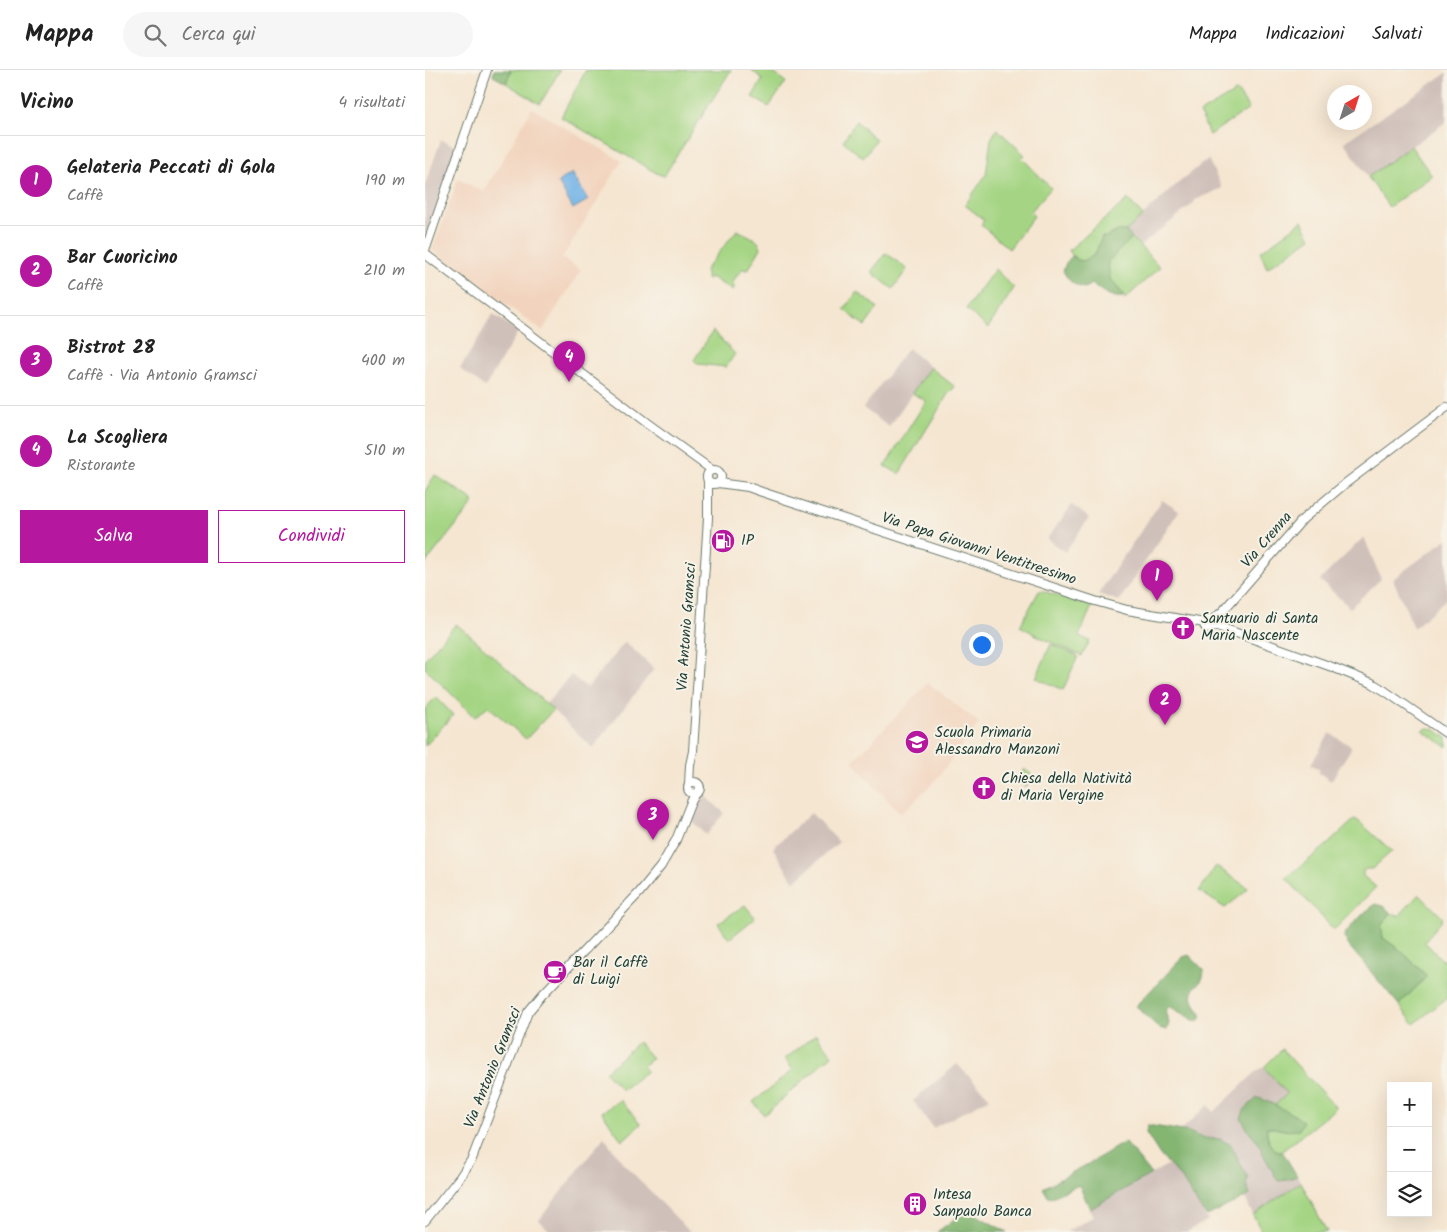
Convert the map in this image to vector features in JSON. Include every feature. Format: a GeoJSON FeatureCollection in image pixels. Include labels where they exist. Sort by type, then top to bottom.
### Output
{"type":"FeatureCollection","features":[{"type":"Feature","properties":{"kind":"street"},"geometry":{"type":"LineString","coordinates":[[487,70],[425,252],[694,457],[714,478]]}},
{"type":"Feature","properties":{"kind":"street","name":"Via Crenna"},"geometry":{"type":"LineString","coordinates":[[1210,623],[1223,611],[1303,519],[1447,407]]}},
{"type":"Feature","properties":{"kind":"street","name":"Via Papa Giovanni Ventitreesimo"},"geometry":{"type":"LineString","coordinates":[[714,478],[748,487],[1095,601],[1127,610],[1210,623],[1372,683],[1385,690],[1447,734]]}},
{"type":"Feature","properties":{"kind":"street","name":"Via Antonio Gramsci"},"geometry":{"type":"LineString","coordinates":[[425,1220],[472,1159],[529,1012],[542,995],[648,882],[672,850],[682,825],[693,788],[693,751],[708,505],[714,478]]}},
{"type":"Feature","properties":{"kind":"street","name":"Via Antonio Gramsci"},"geometry":{"type":"LineString","coordinates":[[425,1215],[433,1211]]}},
{"type":"Feature","properties":{"kind":"shaded area"},"geometry":{"type":"Polygon","coordinates":[[[1447,73],[1446,122],[1368,177],[1344,142],[1362,130],[1372,130],[1372,123],[1447,73]]]}},
{"type":"Feature","properties":{"kind":"shaded area"},"geometry":{"type":"Polygon","coordinates":[[[532,108],[622,161],[562,258],[581,270],[542,331],[432,250],[458,179],[484,192],[532,108]]]}},
{"type":"Feature","properties":{"kind":"shaded area"},"geometry":{"type":"Polygon","coordinates":[[[441,140],[457,147],[425,240],[425,185],[441,140]]]}},
{"type":"Feature","properties":{"kind":"shaded area"},"geometry":{"type":"Polygon","coordinates":[[[1208,159],[1222,188],[1193,201],[1193,204],[1140,246],[1126,231],[1176,185],[1208,159]]]}},
{"type":"Feature","properties":{"kind":"shaded area"},"geometry":{"type":"Polygon","coordinates":[[[493,314],[518,332],[485,387],[460,369],[493,314]]]}},
{"type":"Feature","properties":{"kind":"shaded area"},"geometry":{"type":"Polygon","coordinates":[[[908,348],[930,367],[889,427],[863,408],[908,348]]]}},
{"type":"Feature","properties":{"kind":"shaded area"},"geometry":{"type":"Polygon","coordinates":[[[1162,500],[1179,511],[1119,601],[1098,594],[1162,500]]]}},
{"type":"Feature","properties":{"kind":"shaded area"},"geometry":{"type":"Polygon","coordinates":[[[1072,505],[1089,518],[1065,552],[1047,539],[1072,505]]]}},
{"type":"Feature","properties":{"kind":"shaded area"},"geometry":{"type":"Polygon","coordinates":[[[1364,537],[1381,579],[1350,608],[1320,580],[1364,537]]]}},
{"type":"Feature","properties":{"kind":"shaded area"},"geometry":{"type":"Polygon","coordinates":[[[1447,539],[1447,598],[1414,628],[1393,579],[1447,539]]]}},
{"type":"Feature","properties":{"kind":"shaded area"},"geometry":{"type":"Polygon","coordinates":[[[625,642],[654,669],[593,748],[546,704],[571,675],[587,688],[625,642]]]}},
{"type":"Feature","properties":{"kind":"shaded area","name":"Scuola Primaria Alessandro Manzoni"},"geometry":{"type":"Polygon","coordinates":[[[928,683],[979,723],[935,781],[901,814],[852,762],[928,683]]]}},
{"type":"Feature","properties":{"kind":"shaded area"},"geometry":{"type":"Polygon","coordinates":[[[1330,733],[1352,747],[1331,781],[1318,772],[1320,770],[1311,764],[1330,733]]]}},
{"type":"Feature","properties":{"kind":"shaded area"},"geometry":{"type":"Polygon","coordinates":[[[702,797],[708,798],[724,813],[706,835],[691,820],[696,804],[702,797]]]}},
{"type":"Feature","properties":{"kind":"shaded area"},"geometry":{"type":"Polygon","coordinates":[[[811,813],[839,842],[794,882],[773,848],[811,813]]]}},
{"type":"Feature","properties":{"kind":"shaded area"},"geometry":{"type":"Polygon","coordinates":[[[957,1064],[990,1098],[933,1128],[913,1101],[957,1064]]]}},
{"type":"Feature","properties":{"kind":"shaded area"},"geometry":{"type":"Polygon","coordinates":[[[1264,1067],[1287,1094],[1274,1106],[1270,1104],[1248,1130],[1258,1142],[1278,1180],[1287,1180],[1297,1176],[1301,1182],[1253,1215],[1245,1198],[1250,1195],[1246,1184],[1248,1178],[1231,1145],[1220,1139],[1202,1138],[1181,1130],[1208,1105],[1214,1112],[1259,1069],[1264,1067]]]}},
{"type":"Feature","properties":{"kind":"shaded area"},"geometry":{"type":"Polygon","coordinates":[[[604,1137],[623,1163],[690,1232],[551,1232],[539,1220],[604,1137]]]}},
{"type":"Feature","properties":{"kind":"shaded area"},"geometry":{"type":"Polygon","coordinates":[[[1169,1164],[1182,1179],[1208,1220],[1187,1232],[1066,1232],[1094,1216],[1090,1209],[1169,1164]]]}},
{"type":"Feature","properties":{"kind":"green space"},"geometry":{"type":"Polygon","coordinates":[[[494,70],[511,70],[506,83],[493,76],[494,70]]]}},
{"type":"Feature","properties":{"kind":"green space"},"geometry":{"type":"Polygon","coordinates":[[[511,70],[560,70],[540,104],[506,83],[511,70]]]}},
{"type":"Feature","properties":{"kind":"green space"},"geometry":{"type":"Polygon","coordinates":[[[586,70],[731,70],[664,176],[561,117],[586,70]]]}},
{"type":"Feature","properties":{"kind":"green space"},"geometry":{"type":"Polygon","coordinates":[[[751,70],[769,70],[786,82],[769,107],[752,97],[763,79],[751,70]]]}},
{"type":"Feature","properties":{"kind":"green space"},"geometry":{"type":"Polygon","coordinates":[[[1237,91],[1249,109],[1209,135],[1200,113],[1237,91]]]}},
{"type":"Feature","properties":{"kind":"green space"},"geometry":{"type":"Polygon","coordinates":[[[856,121],[876,140],[863,158],[843,141],[856,121]]]}},
{"type":"Feature","properties":{"kind":"green space"},"geometry":{"type":"Polygon","coordinates":[[[997,129],[1025,155],[1022,158],[1051,188],[1030,212],[1034,216],[1009,249],[981,225],[984,220],[965,205],[986,175],[991,139],[997,129]]]}},
{"type":"Feature","properties":{"kind":"green space"},"geometry":{"type":"Polygon","coordinates":[[[1411,146],[1432,176],[1389,207],[1368,177],[1411,146]]]}},
{"type":"Feature","properties":{"kind":"green space"},"geometry":{"type":"Polygon","coordinates":[[[1128,199],[1143,216],[1126,231],[1114,233],[1102,240],[1091,258],[1082,261],[1073,256],[1069,250],[1128,199]]]}},
{"type":"Feature","properties":{"kind":"green space"},"geometry":{"type":"Polygon","coordinates":[[[1302,221],[1311,238],[1267,268],[1260,252],[1302,221]]]}},
{"type":"Feature","properties":{"kind":"green space"},"geometry":{"type":"Polygon","coordinates":[[[737,230],[755,239],[761,248],[748,270],[742,269],[733,281],[733,291],[711,277],[707,280],[705,270],[737,230]]]}},
{"type":"Feature","properties":{"kind":"green space"},"geometry":{"type":"Polygon","coordinates":[[[1117,231],[1126,231],[1132,238],[1108,262],[1110,279],[1122,293],[1123,297],[1111,296],[1092,284],[1084,288],[1072,282],[1063,271],[1066,263],[1072,256],[1081,261],[1095,255],[1102,237],[1117,231]]]}},
{"type":"Feature","properties":{"kind":"green space"},"geometry":{"type":"Polygon","coordinates":[[[1132,238],[1160,267],[1125,299],[1110,279],[1107,262],[1132,238]]]}},
{"type":"Feature","properties":{"kind":"green space"},"geometry":{"type":"Polygon","coordinates":[[[886,253],[907,269],[893,289],[871,272],[886,253]]]}},
{"type":"Feature","properties":{"kind":"green space"},"geometry":{"type":"Polygon","coordinates":[[[995,269],[1014,288],[988,328],[966,309],[995,269]]]}},
{"type":"Feature","properties":{"kind":"green space"},"geometry":{"type":"Polygon","coordinates":[[[857,292],[878,308],[865,326],[844,310],[857,292]]]}},
{"type":"Feature","properties":{"kind":"green space"},"geometry":{"type":"Polygon","coordinates":[[[713,331],[735,354],[726,367],[698,364],[694,360],[713,331]]]}},
{"type":"Feature","properties":{"kind":"green space"},"geometry":{"type":"Polygon","coordinates":[[[930,367],[955,387],[948,394],[899,474],[885,466],[926,401],[912,393],[930,367]]]}},
{"type":"Feature","properties":{"kind":"green space"},"geometry":{"type":"Polygon","coordinates":[[[435,475],[473,500],[473,504],[425,564],[425,491],[435,475]]]}},
{"type":"Feature","properties":{"kind":"green space"},"geometry":{"type":"Polygon","coordinates":[[[1039,591],[1092,606],[1079,636],[1090,641],[1082,656],[1020,626],[1039,591]]]}},
{"type":"Feature","properties":{"kind":"green space"},"geometry":{"type":"Polygon","coordinates":[[[456,624],[553,710],[526,739],[488,706],[475,717],[425,668],[425,659],[456,624]]]}},
{"type":"Feature","properties":{"kind":"green space"},"geometry":{"type":"Polygon","coordinates":[[[1051,644],[1078,656],[1063,690],[1036,678],[1051,644]]]}},
{"type":"Feature","properties":{"kind":"green space"},"geometry":{"type":"Polygon","coordinates":[[[436,697],[453,715],[425,746],[425,709],[436,697]]]}},
{"type":"Feature","properties":{"kind":"green space"},"geometry":{"type":"Polygon","coordinates":[[[1434,729],[1447,738],[1447,747],[1422,730],[1434,729]]]}},
{"type":"Feature","properties":{"kind":"green space"},"geometry":{"type":"Polygon","coordinates":[[[1024,769],[1032,775],[1026,787],[1015,780],[1024,769]]]}},
{"type":"Feature","properties":{"kind":"green space"},"geometry":{"type":"Polygon","coordinates":[[[1354,820],[1357,820],[1392,851],[1372,869],[1363,871],[1363,876],[1376,887],[1334,930],[1286,878],[1354,820]]]}},
{"type":"Feature","properties":{"kind":"green space"},"geometry":{"type":"Polygon","coordinates":[[[1216,866],[1248,888],[1225,908],[1199,891],[1216,866]]]}},
{"type":"Feature","properties":{"kind":"green space"},"geometry":{"type":"Polygon","coordinates":[[[1419,894],[1443,918],[1425,942],[1443,961],[1447,957],[1447,998],[1414,1024],[1399,1005],[1427,976],[1400,950],[1383,938],[1381,926],[1391,913],[1399,916],[1419,894]]]}},
{"type":"Feature","properties":{"kind":"green space"},"geometry":{"type":"Polygon","coordinates":[[[1376,904],[1385,907],[1391,913],[1381,926],[1383,938],[1400,950],[1427,976],[1399,1005],[1349,946],[1344,937],[1345,933],[1365,912],[1376,904]]]}},
{"type":"Feature","properties":{"kind":"green space"},"geometry":{"type":"Polygon","coordinates":[[[745,905],[755,918],[729,939],[718,923],[745,905]]]}},
{"type":"Feature","properties":{"kind":"green space"},"geometry":{"type":"Polygon","coordinates":[[[1189,955],[1204,970],[1202,980],[1194,987],[1192,997],[1202,1017],[1197,1022],[1169,1006],[1165,1012],[1169,1022],[1167,1030],[1159,1028],[1136,1006],[1183,957],[1189,955]]]}},
{"type":"Feature","properties":{"kind":"green space"},"geometry":{"type":"Polygon","coordinates":[[[816,1034],[832,1055],[764,1115],[753,1102],[793,1070],[785,1059],[816,1034]]]}},
{"type":"Feature","properties":{"kind":"green space"},"geometry":{"type":"Polygon","coordinates":[[[638,1042],[652,1058],[643,1066],[647,1071],[622,1090],[605,1072],[638,1042]]]}},
{"type":"Feature","properties":{"kind":"green space"},"geometry":{"type":"Polygon","coordinates":[[[1282,1049],[1336,1108],[1282,1151],[1277,1151],[1269,1140],[1267,1127],[1290,1131],[1296,1116],[1274,1106],[1287,1094],[1264,1067],[1282,1049]]]}},
{"type":"Feature","properties":{"kind":"green space"},"geometry":{"type":"Polygon","coordinates":[[[1257,1098],[1303,1121],[1299,1130],[1267,1127],[1270,1143],[1277,1151],[1282,1151],[1297,1176],[1278,1181],[1258,1142],[1241,1118],[1245,1109],[1257,1098]]]}},
{"type":"Feature","properties":{"kind":"green space"},"geometry":{"type":"Polygon","coordinates":[[[620,1100],[641,1124],[622,1141],[602,1112],[620,1100]]]}},
{"type":"Feature","properties":{"kind":"green space"},"geometry":{"type":"Polygon","coordinates":[[[1147,1126],[1189,1132],[1202,1138],[1220,1139],[1231,1145],[1248,1178],[1246,1184],[1250,1195],[1207,1216],[1182,1179],[1160,1155],[1146,1133],[1147,1126]]]}},
{"type":"Feature","properties":{"kind":"green space"},"geometry":{"type":"Polygon","coordinates":[[[1125,1142],[1151,1174],[1090,1209],[1079,1185],[1049,1198],[1043,1188],[1125,1142]]]}},
{"type":"Feature","properties":{"kind":"green space"},"geometry":{"type":"Polygon","coordinates":[[[1301,1182],[1327,1232],[1262,1232],[1253,1215],[1301,1182]]]}},
{"type":"Feature","properties":{"kind":"green space"},"geometry":{"type":"Polygon","coordinates":[[[967,1210],[1007,1232],[937,1232],[967,1210]]]}},
{"type":"Feature","properties":{"kind":"water"},"geometry":{"type":"Polygon","coordinates":[[[572,173],[588,200],[573,209],[558,182],[572,173]]]}},
{"type":"Feature","properties":{"kind":"place","name":"La Scogliera"},"geometry":{"type":"Point","coordinates":[569,382]}},
{"type":"Feature","properties":{"kind":"place","name":"IP"},"geometry":{"type":"Point","coordinates":[723,541]}},
{"type":"Feature","properties":{"kind":"place","name":"Gelateria Peccati di Gola"},"geometry":{"type":"Point","coordinates":[1157,601]}},
{"type":"Feature","properties":{"kind":"place","name":"Santuario di Santa Maria Nascente"},"geometry":{"type":"Point","coordinates":[1183,628]}},
{"type":"Feature","properties":{"kind":"place","name":"Bar Cuoricino"},"geometry":{"type":"Point","coordinates":[1165,725]}},
{"type":"Feature","properties":{"kind":"place","name":"Scuola Primaria Alessandro Manzoni"},"geometry":{"type":"Point","coordinates":[917,742]}},
{"type":"Feature","properties":{"kind":"place","name":"Chiesa della Natività di Maria Vergine"},"geometry":{"type":"Point","coordinates":[984,788]}},
{"type":"Feature","properties":{"kind":"place","name":"Bistrot 28"},"geometry":{"type":"Point","coordinates":[653,840]}},
{"type":"Feature","properties":{"kind":"place","name":"Bar il Caffè di Luigi"},"geometry":{"type":"Point","coordinates":[555,972]}},
{"type":"Feature","properties":{"kind":"place","name":"Intesa Sanpaolo Banca"},"geometry":{"type":"Point","coordinates":[915,1204]}}]}
